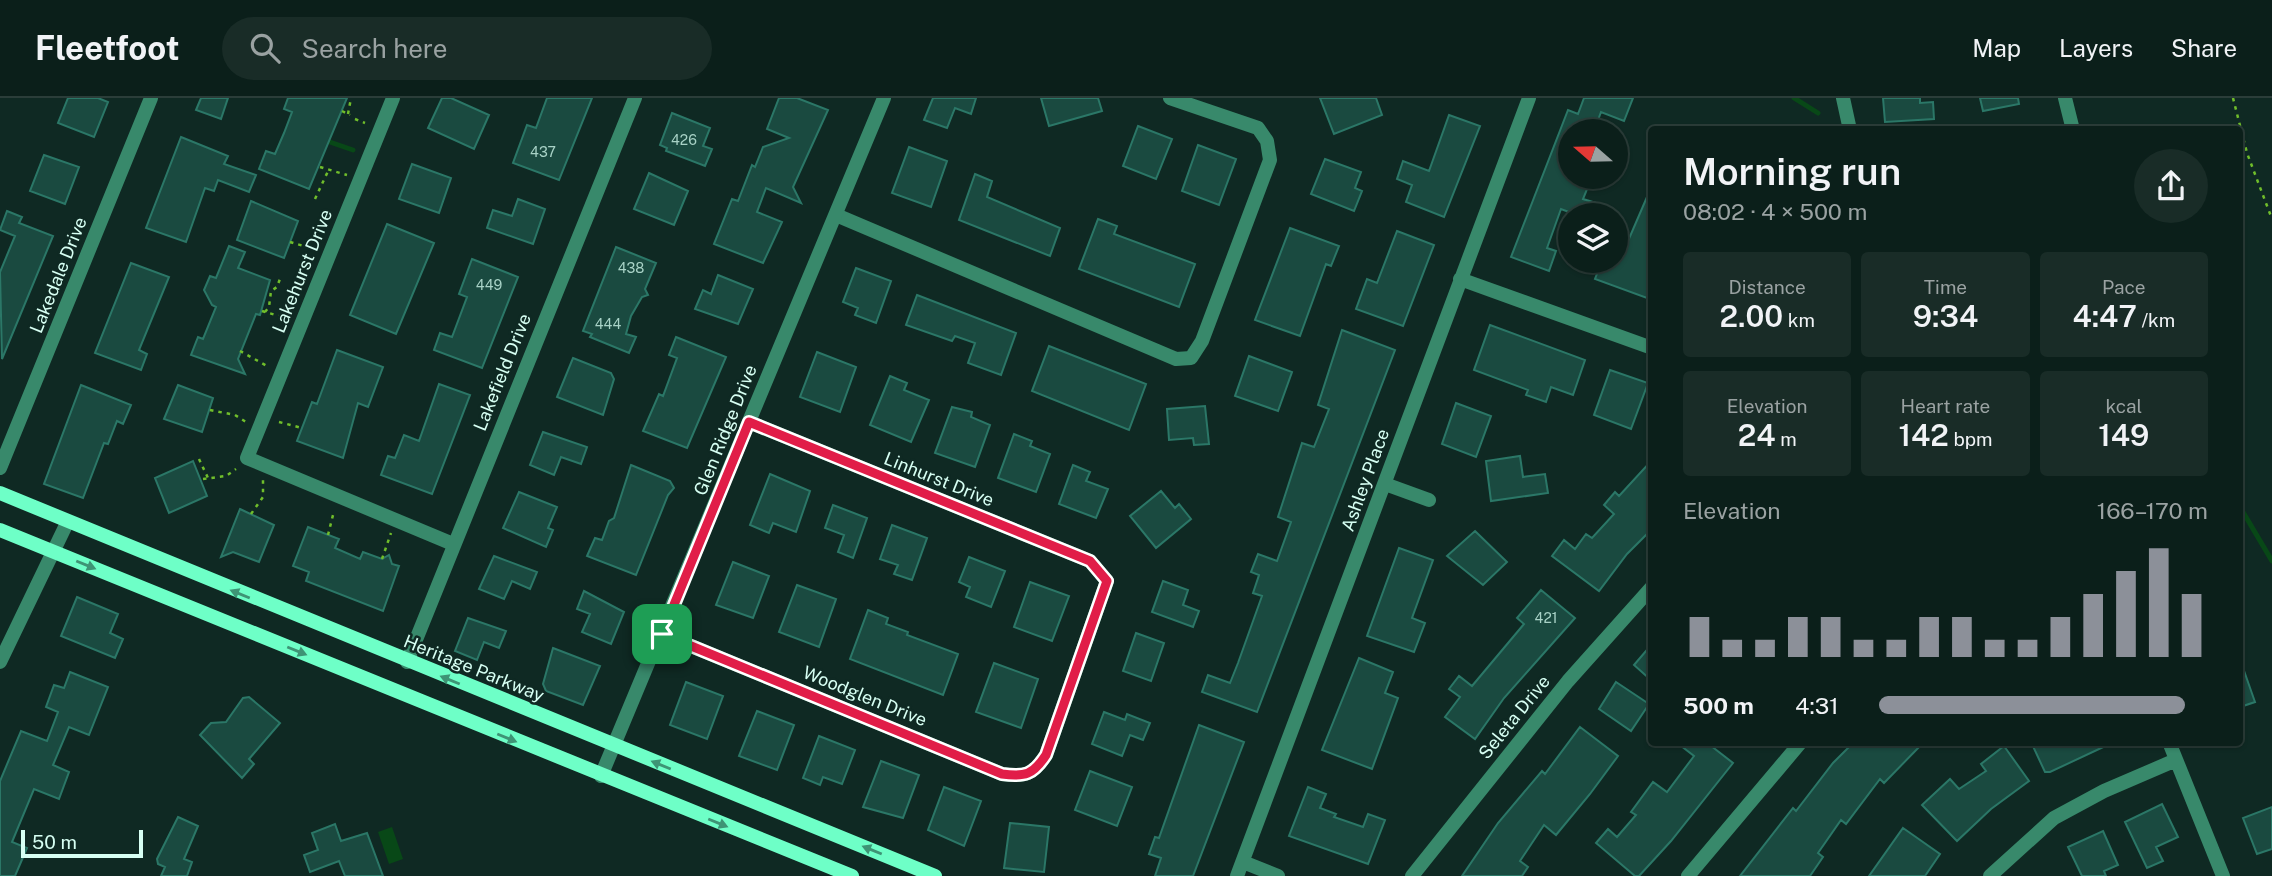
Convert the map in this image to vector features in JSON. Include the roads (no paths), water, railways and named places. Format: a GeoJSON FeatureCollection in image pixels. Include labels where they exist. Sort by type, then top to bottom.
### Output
{"type":"FeatureCollection","features":[{"type":"Feature","properties":{"kind":"main road","name":"Heritage Parkway"},"geometry":{"type":"LineString","coordinates":[[0,493],[67,523],[935,876]]}},
{"type":"Feature","properties":{"kind":"main road"},"geometry":{"type":"LineString","coordinates":[[0,530],[852,876]]}},
{"type":"Feature","properties":{"kind":"street","name":"Lakedale Drive"},"geometry":{"type":"LineString","coordinates":[[0,468],[152,98]]}},
{"type":"Feature","properties":{"kind":"street","name":"Lakehurst Drive"},"geometry":{"type":"LineString","coordinates":[[393,98],[247,458],[453,544]]}},
{"type":"Feature","properties":{"kind":"street","name":"Lakefield Drive"},"geometry":{"type":"LineString","coordinates":[[407,662],[635,98]]}},
{"type":"Feature","properties":{"kind":"street","name":"Glen Ridge Drive"},"geometry":{"type":"LineString","coordinates":[[601,776],[884,98]]}},
{"type":"Feature","properties":{"kind":"street"},"geometry":{"type":"LineString","coordinates":[[836,215],[1176,359],[1191,358],[1202,341],[1270,160],[1267,141],[1258,128],[1170,98]]}},
{"type":"Feature","properties":{"kind":"street","name":"Ashley Place"},"geometry":{"type":"LineString","coordinates":[[1240,869],[1529,98]]}},
{"type":"Feature","properties":{"kind":"street"},"geometry":{"type":"LineString","coordinates":[[1843,98],[1849,126]]}},
{"type":"Feature","properties":{"kind":"street"},"geometry":{"type":"LineString","coordinates":[[2065,98],[2072,126]]}},
{"type":"Feature","properties":{"kind":"street"},"geometry":{"type":"LineString","coordinates":[[1460,279],[1648,347]]}},
{"type":"Feature","properties":{"kind":"street","name":"Linhurst Drive"},"geometry":{"type":"LineString","coordinates":[[749,422],[1090,561],[1107,581],[1046,755]]}},
{"type":"Feature","properties":{"kind":"street"},"geometry":{"type":"LineString","coordinates":[[1385,484],[1429,500]]}},
{"type":"Feature","properties":{"kind":"street"},"geometry":{"type":"LineString","coordinates":[[0,662],[67,523]]}},
{"type":"Feature","properties":{"kind":"street","name":"Seleta Drive"},"geometry":{"type":"LineString","coordinates":[[1412,876],[1568,681],[1648,591]]}},
{"type":"Feature","properties":{"kind":"street","name":"Woodglen Drive"},"geometry":{"type":"LineString","coordinates":[[662,634],[1002,774],[1022,776],[1035,772],[1046,755]]}},
{"type":"Feature","properties":{"kind":"street"},"geometry":{"type":"LineString","coordinates":[[1688,876],[1798,746]]}},
{"type":"Feature","properties":{"kind":"street"},"geometry":{"type":"LineString","coordinates":[[2171,746],[2223,876]]}},
{"type":"Feature","properties":{"kind":"street"},"geometry":{"type":"LineString","coordinates":[[1990,876],[2054,818],[2104,791],[2176,760]]}},
{"type":"Feature","properties":{"kind":"street"},"geometry":{"type":"LineString","coordinates":[[1240,869],[1279,876]]}},
{"type":"Feature","properties":{"kind":"waterway"},"geometry":{"type":"LineString","coordinates":[[1794,98],[1818,113]]}},
{"type":"Feature","properties":{"kind":"waterway"},"geometry":{"type":"LineString","coordinates":[[324,140],[353,150]]}},
{"type":"Feature","properties":{"kind":"waterway"},"geometry":{"type":"LineString","coordinates":[[2243,512],[2272,561]]}}]}
